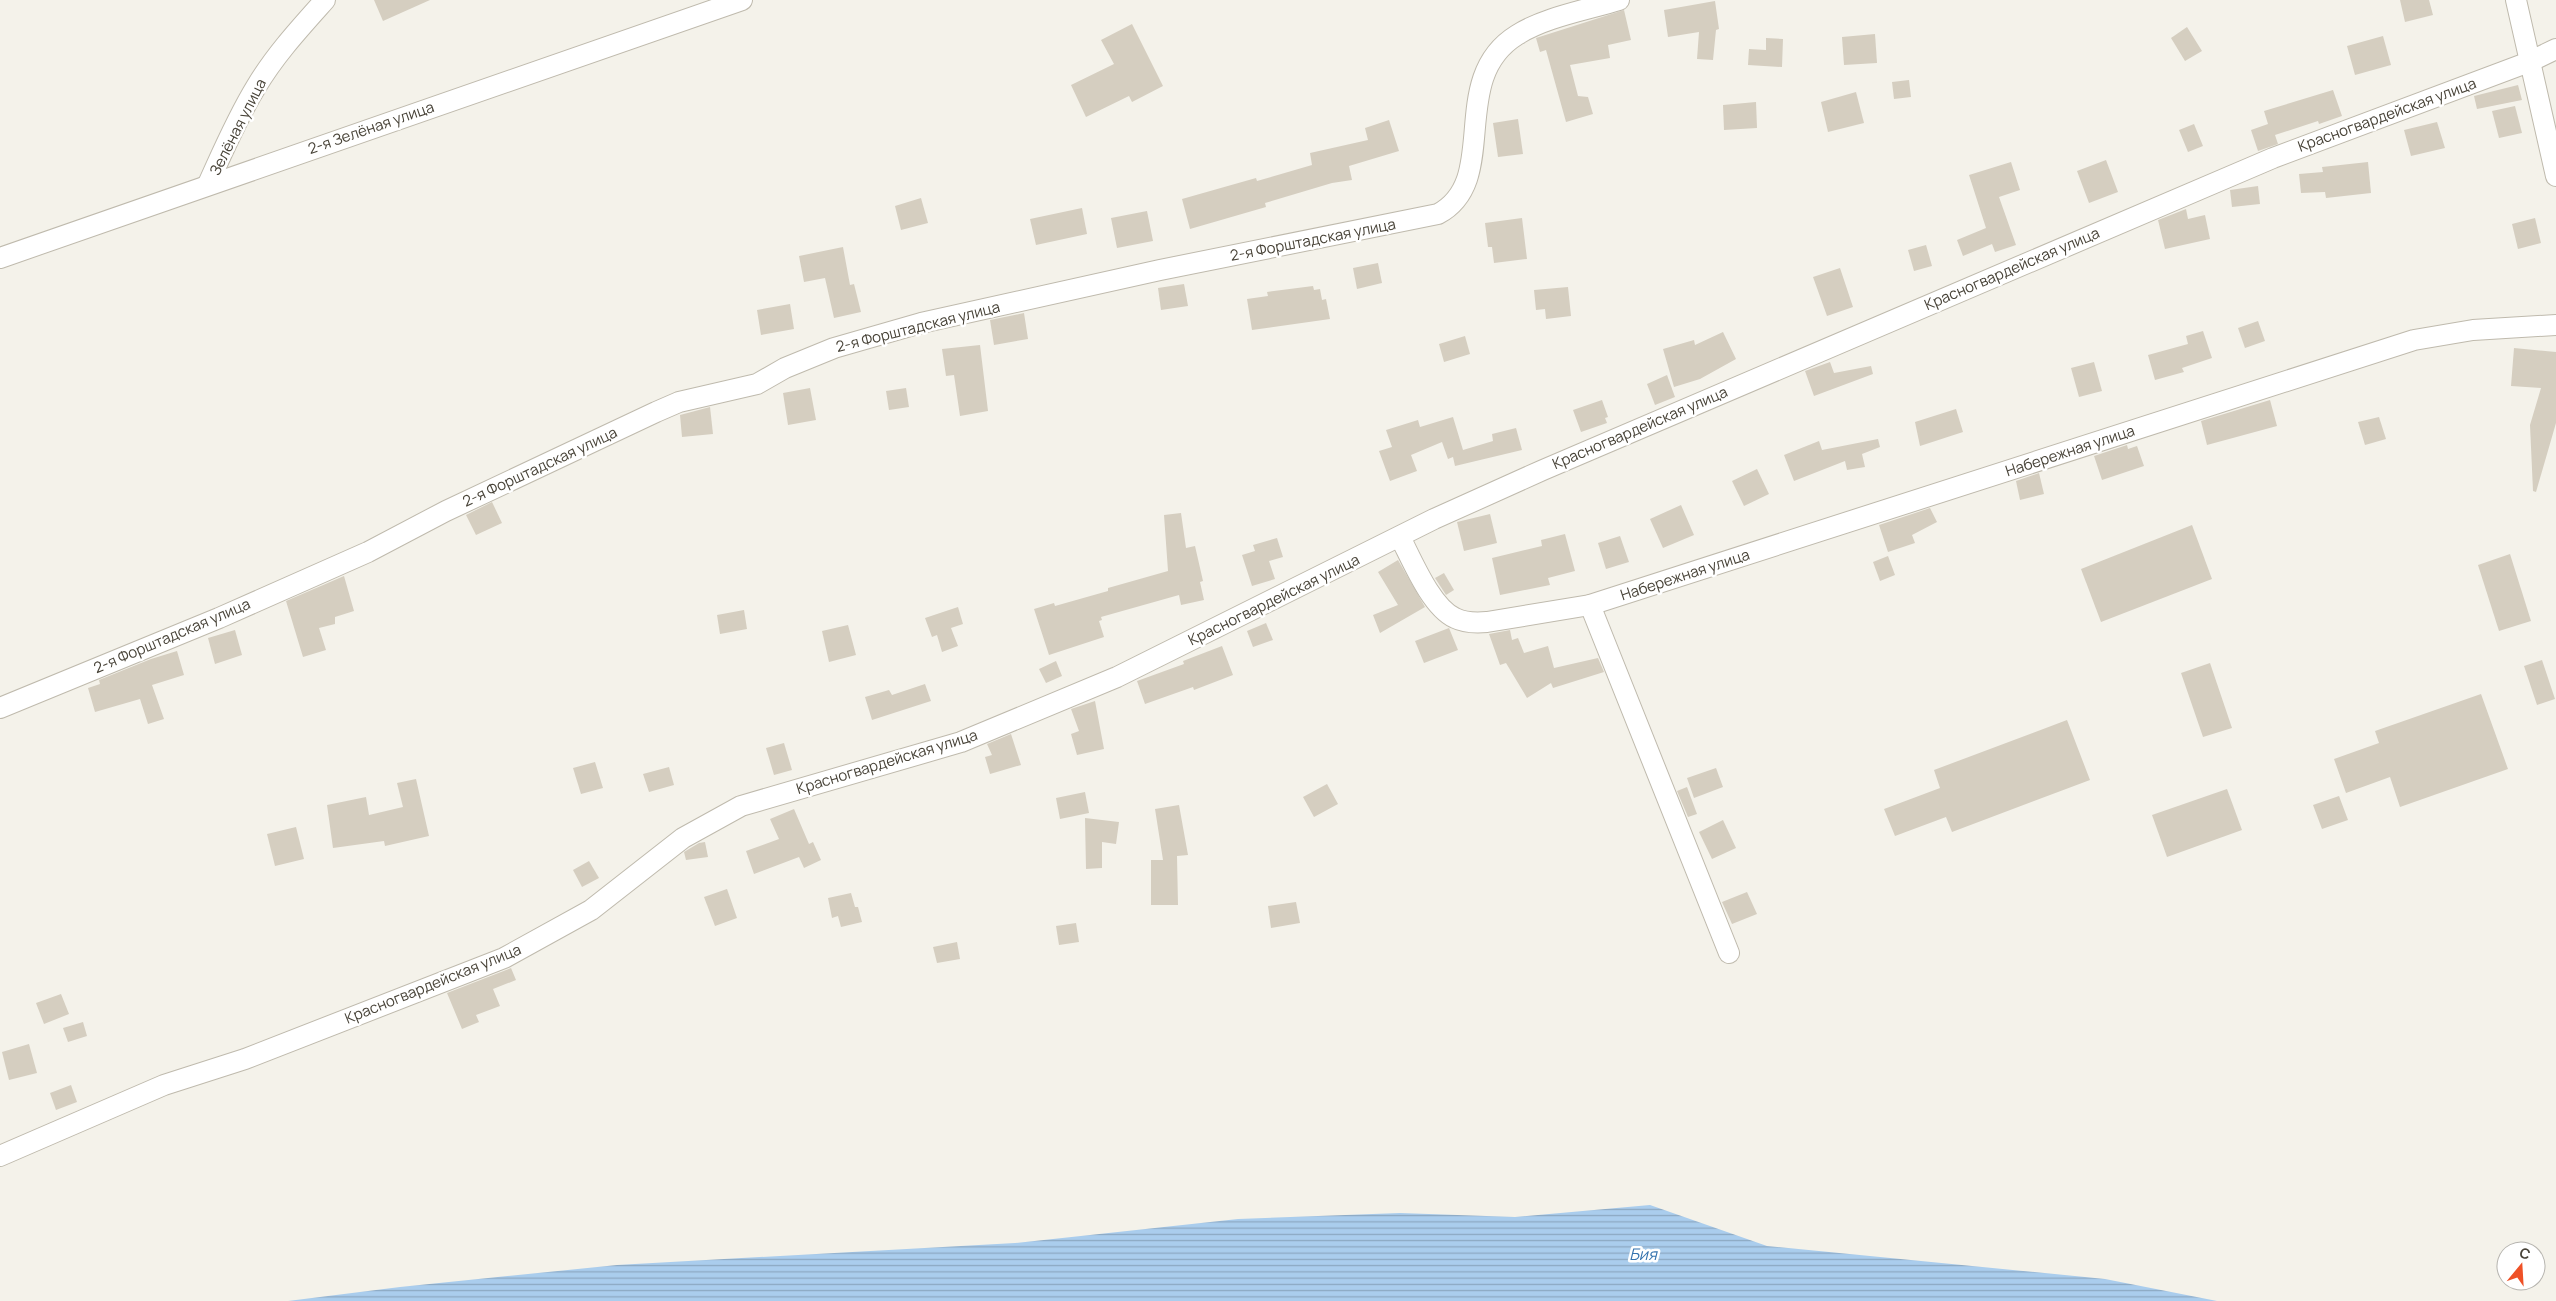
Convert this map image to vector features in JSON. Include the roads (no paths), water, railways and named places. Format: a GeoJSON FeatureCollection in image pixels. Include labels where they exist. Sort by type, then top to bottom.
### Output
{"type":"FeatureCollection","features":[{"type":"Feature","properties":{"kind":"street","name":"Зелёная улица"},"geometry":{"type":"LineString","coordinates":[[208,184],[237,121],[256,87],[282,50],[325,0]]}},
{"type":"Feature","properties":{"kind":"street","name":"2-я Зелёная улица"},"geometry":{"type":"LineString","coordinates":[[0,258],[208,184],[742,0]]}},
{"type":"Feature","properties":{"kind":"street","name":"2-я Форштадская улица"},"geometry":{"type":"LineString","coordinates":[[0,708],[219,618],[368,552],[446,511],[679,402],[757,384],[785,368],[834,348],[877,334],[969,312],[1160,270],[1438,214],[1457,200],[1470,175],[1476,102],[1481,81],[1489,64],[1502,47],[1517,35],[1534,26],[1619,0]]}},
{"type":"Feature","properties":{"kind":"street"},"geometry":{"type":"LineString","coordinates":[[2516,0],[2556,176]]}},
{"type":"Feature","properties":{"kind":"street","name":"Красногвардейская улица"},"geometry":{"type":"LineString","coordinates":[[0,1156],[164,1085],[245,1059],[504,958],[591,910],[683,838],[741,806],[970,738],[1117,677],[1543,470],[2273,158],[2529,62],[2556,49]]}},
{"type":"Feature","properties":{"kind":"street","name":"Набережная улица"},"geometry":{"type":"LineString","coordinates":[[1400,538],[1438,604],[1456,619],[1474,623],[1486,622],[1590,605],[2414,340],[2473,330],[2556,325]]}},
{"type":"Feature","properties":{"kind":"street"},"geometry":{"type":"LineString","coordinates":[[1590,605],[1729,953]]}},
{"type":"Feature","properties":{"kind":"water","name":"Бия"},"geometry":{"type":"Polygon","coordinates":[[[1650,1205],[1767,1246],[2105,1279],[2217,1301],[288,1301],[400,1287],[617,1265],[1015,1243],[1238,1219],[1400,1213],[1515,1217],[1650,1205]]]}}]}
